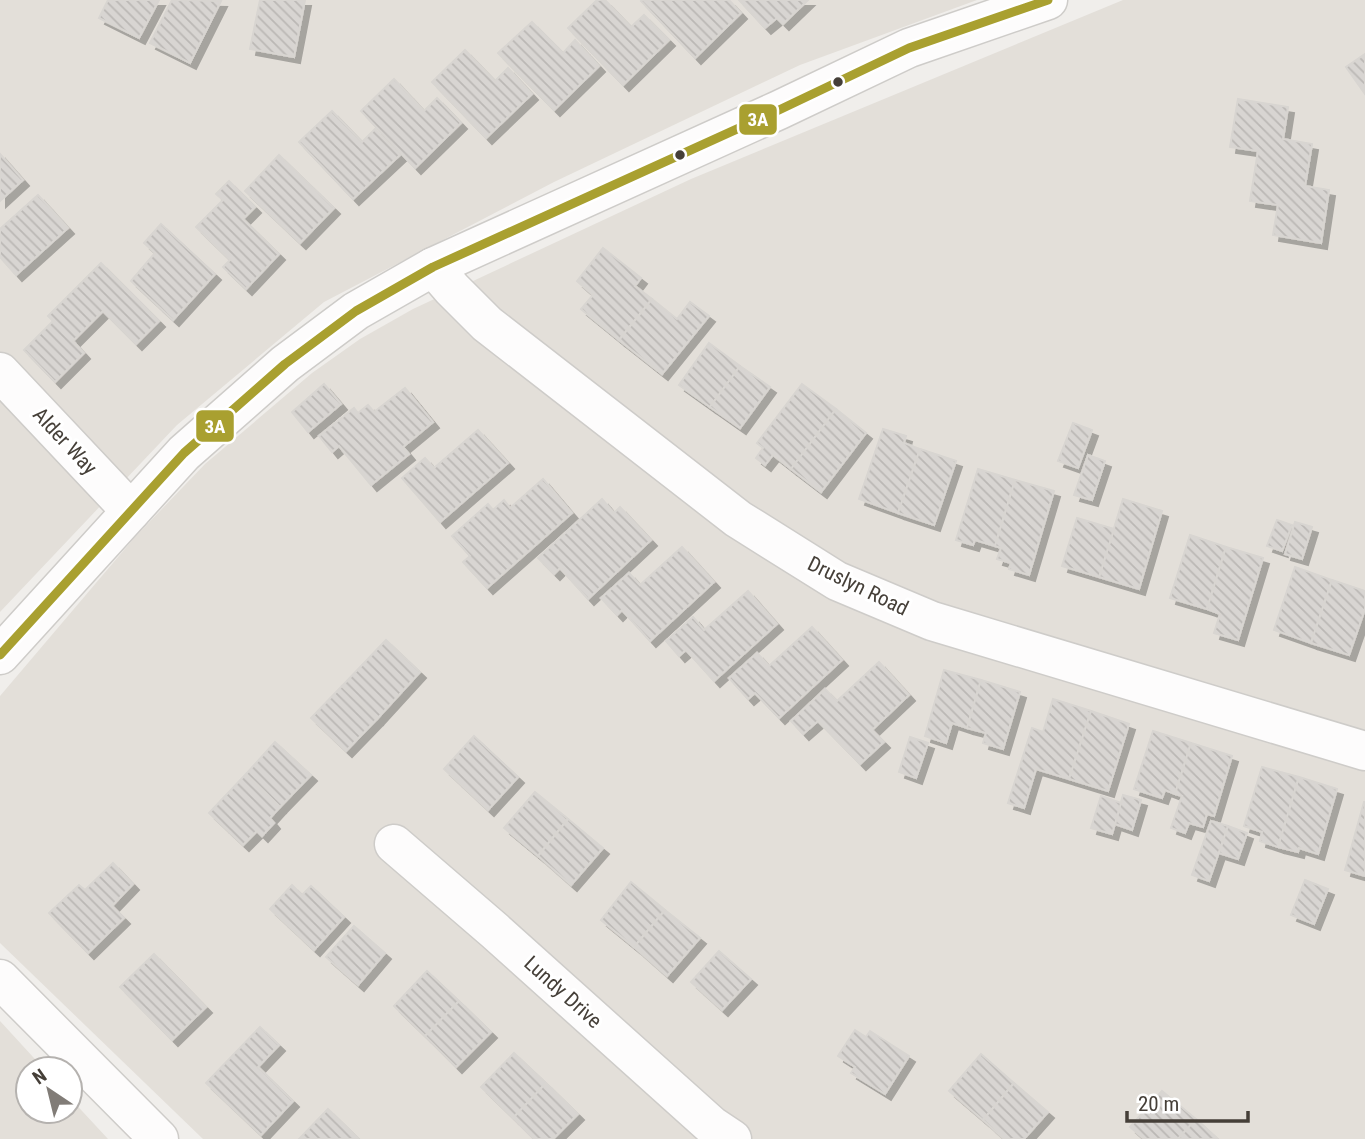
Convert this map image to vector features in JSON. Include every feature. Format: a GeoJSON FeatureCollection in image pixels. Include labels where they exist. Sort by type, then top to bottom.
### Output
{"type":"FeatureCollection","features":[{"type":"Feature","properties":{"kind":"street"},"geometry":{"type":"LineString","coordinates":[[0,655],[184,453],[285,364],[356,311],[433,267],[909,48],[1048,0]]}},
{"type":"Feature","properties":{"kind":"street","name":"Druslyn Road"},"geometry":{"type":"LineString","coordinates":[[433,267],[487,324],[738,519],[838,581],[932,621],[1365,751]]}},
{"type":"Feature","properties":{"kind":"street","name":"Alder Way"},"geometry":{"type":"LineString","coordinates":[[0,372],[131,510]]}},
{"type":"Feature","properties":{"kind":"street","name":"Lundy Drive"},"geometry":{"type":"LineString","coordinates":[[394,844],[711,1125],[732,1139]]}},
{"type":"Feature","properties":{"kind":"street"},"geometry":{"type":"LineString","coordinates":[[0,979],[159,1139]]}},
{"type":"Feature","properties":{"kind":"shaded area"},"geometry":{"type":"Polygon","coordinates":[[[0,0],[977,0],[800,65],[554,182],[324,302],[177,425],[0,612],[0,0]]]}},
{"type":"Feature","properties":{"kind":"shaded area"},"geometry":{"type":"Polygon","coordinates":[[[1123,0],[1365,0],[1365,1139],[203,1139],[0,943],[0,696],[135,537],[205,464],[312,373],[360,339],[413,309],[691,179],[1123,0]]]}},
{"type":"Feature","properties":{"kind":"shaded area"},"geometry":{"type":"Polygon","coordinates":[[[0,1021],[31,1055],[14,1055],[14,1125],[84,1125],[84,1113],[108,1139],[0,1139],[0,1021]]]}},
{"type":"Feature","properties":{"kind":"building"},"geometry":{"type":"Polygon","coordinates":[[[108,0],[159,0],[139,38],[99,18],[108,0]]]}},
{"type":"Feature","properties":{"kind":"building"},"geometry":{"type":"Polygon","coordinates":[[[172,0],[221,1],[190,63],[150,43],[172,0]]]}},
{"type":"Feature","properties":{"kind":"building"},"geometry":{"type":"Polygon","coordinates":[[[260,0],[305,0],[294,57],[250,49],[260,0]]]}},
{"type":"Feature","properties":{"kind":"building"},"geometry":{"type":"Polygon","coordinates":[[[597,0],[605,0],[631,27],[644,15],[669,40],[623,85],[568,28],[597,0]]]}},
{"type":"Feature","properties":{"kind":"building"},"geometry":{"type":"Polygon","coordinates":[[[642,0],[729,0],[741,13],[695,58],[642,0]]]}},
{"type":"Feature","properties":{"kind":"building"},"geometry":{"type":"Polygon","coordinates":[[[739,0],[808,0],[783,24],[777,18],[765,28],[739,0]]]}},
{"type":"Feature","properties":{"kind":"building"},"geometry":{"type":"Polygon","coordinates":[[[532,22],[563,53],[575,40],[599,66],[554,110],[498,53],[532,22]]]}},
{"type":"Feature","properties":{"kind":"building"},"geometry":{"type":"Polygon","coordinates":[[[465,50],[495,81],[508,68],[532,94],[486,138],[432,82],[465,50]]]}},
{"type":"Feature","properties":{"kind":"building"},"geometry":{"type":"Polygon","coordinates":[[[1365,54],[1365,94],[1346,67],[1365,54]]]}},
{"type":"Feature","properties":{"kind":"building"},"geometry":{"type":"Polygon","coordinates":[[[394,79],[424,111],[437,98],[461,123],[415,168],[361,111],[394,79]]]}},
{"type":"Feature","properties":{"kind":"building"},"geometry":{"type":"Polygon","coordinates":[[[1238,99],[1288,107],[1283,139],[1312,144],[1305,186],[1329,190],[1321,243],[1273,235],[1278,205],[1250,201],[1258,151],[1230,147],[1238,99]]]}},
{"type":"Feature","properties":{"kind":"building"},"geometry":{"type":"Polygon","coordinates":[[[332,111],[362,142],[375,129],[400,155],[353,199],[299,142],[332,111]]]}},
{"type":"Feature","properties":{"kind":"building"},"geometry":{"type":"Polygon","coordinates":[[[0,154],[23,180],[0,201],[0,154]]]}},
{"type":"Feature","properties":{"kind":"building"},"geometry":{"type":"Polygon","coordinates":[[[279,155],[334,208],[300,243],[245,191],[279,155]]]}},
{"type":"Feature","properties":{"kind":"building"},"geometry":{"type":"Polygon","coordinates":[[[229,181],[255,207],[243,219],[279,254],[246,289],[223,267],[230,260],[196,227],[223,200],[216,194],[229,181]]]}},
{"type":"Feature","properties":{"kind":"building"},"geometry":{"type":"Polygon","coordinates":[[[38,195],[68,228],[16,275],[0,257],[0,229],[38,195]]]}},
{"type":"Feature","properties":{"kind":"building"},"geometry":{"type":"Polygon","coordinates":[[[161,224],[215,274],[173,320],[131,281],[155,253],[144,243],[161,224]]]}},
{"type":"Feature","properties":{"kind":"building"},"geometry":{"type":"Polygon","coordinates":[[[603,248],[641,278],[635,286],[652,299],[619,340],[581,309],[593,295],[577,281],[603,248]]]}},
{"type":"Feature","properties":{"kind":"building"},"geometry":{"type":"Polygon","coordinates":[[[101,263],[159,321],[136,344],[103,311],[73,341],[84,353],[55,382],[24,350],[53,321],[48,316],[101,263]]]}},
{"type":"Feature","properties":{"kind":"building"},"geometry":{"type":"Polygon","coordinates":[[[652,299],[677,319],[690,302],[709,316],[662,374],[619,340],[652,299]]]}},
{"type":"Feature","properties":{"kind":"building"},"geometry":{"type":"Polygon","coordinates":[[[709,343],[740,366],[710,407],[679,385],[709,343]]]}},
{"type":"Feature","properties":{"kind":"building"},"geometry":{"type":"Polygon","coordinates":[[[740,366],[770,387],[740,428],[710,407],[740,366]]]}},
{"type":"Feature","properties":{"kind":"building"},"geometry":{"type":"Polygon","coordinates":[[[324,384],[341,404],[308,432],[292,412],[324,384]]]}},
{"type":"Feature","properties":{"kind":"building"},"geometry":{"type":"Polygon","coordinates":[[[802,384],[836,409],[791,469],[773,455],[765,465],[756,458],[763,448],[757,443],[802,384]]]}},
{"type":"Feature","properties":{"kind":"building"},"geometry":{"type":"Polygon","coordinates":[[[405,388],[433,422],[403,447],[409,454],[371,485],[339,446],[332,452],[319,436],[354,408],[358,413],[368,405],[374,412],[405,388]]]}},
{"type":"Feature","properties":{"kind":"building"},"geometry":{"type":"Polygon","coordinates":[[[836,409],[866,433],[821,492],[791,469],[836,409]]]}},
{"type":"Feature","properties":{"kind":"building"},"geometry":{"type":"Polygon","coordinates":[[[1073,423],[1092,430],[1078,468],[1058,461],[1073,423]]]}},
{"type":"Feature","properties":{"kind":"building"},"geometry":{"type":"Polygon","coordinates":[[[883,429],[906,436],[904,443],[920,449],[898,513],[859,499],[883,429]]]}},
{"type":"Feature","properties":{"kind":"building"},"geometry":{"type":"Polygon","coordinates":[[[478,430],[508,463],[440,522],[402,478],[425,458],[434,468],[478,430]]]}},
{"type":"Feature","properties":{"kind":"building"},"geometry":{"type":"Polygon","coordinates":[[[920,449],[956,461],[934,525],[898,513],[920,449]]]}},
{"type":"Feature","properties":{"kind":"building"},"geometry":{"type":"Polygon","coordinates":[[[1088,455],[1105,461],[1092,500],[1074,495],[1088,455]]]}},
{"type":"Feature","properties":{"kind":"building"},"geometry":{"type":"Polygon","coordinates":[[[978,469],[1015,480],[995,546],[975,540],[973,545],[956,540],[978,469]]]}},
{"type":"Feature","properties":{"kind":"building"},"geometry":{"type":"Polygon","coordinates":[[[543,479],[572,513],[487,588],[463,562],[470,556],[452,536],[488,504],[493,510],[504,500],[510,508],[543,479]]]}},
{"type":"Feature","properties":{"kind":"building"},"geometry":{"type":"Polygon","coordinates":[[[1015,480],[1054,491],[1029,575],[1009,569],[1011,563],[997,559],[1001,548],[995,546],[1015,480]]]}},
{"type":"Feature","properties":{"kind":"building"},"geometry":{"type":"Polygon","coordinates":[[[602,499],[614,513],[620,507],[651,540],[588,599],[560,568],[554,574],[538,558],[602,499]]]}},
{"type":"Feature","properties":{"kind":"building"},"geometry":{"type":"Polygon","coordinates":[[[1123,499],[1162,511],[1139,589],[1099,577],[1123,499]]]}},
{"type":"Feature","properties":{"kind":"building"},"geometry":{"type":"Polygon","coordinates":[[[1077,518],[1114,529],[1099,577],[1062,566],[1077,518]]]}},
{"type":"Feature","properties":{"kind":"building"},"geometry":{"type":"Polygon","coordinates":[[[1277,520],[1292,525],[1282,551],[1267,546],[1277,520]]]}},
{"type":"Feature","properties":{"kind":"building"},"geometry":{"type":"Polygon","coordinates":[[[1295,522],[1312,527],[1302,559],[1285,554],[1295,522]]]}},
{"type":"Feature","properties":{"kind":"building"},"geometry":{"type":"Polygon","coordinates":[[[1190,535],[1226,547],[1207,609],[1170,598],[1190,535]]]}},
{"type":"Feature","properties":{"kind":"building"},"geometry":{"type":"Polygon","coordinates":[[[682,547],[714,582],[650,641],[622,610],[617,615],[601,598],[629,573],[640,585],[682,547]]]}},
{"type":"Feature","properties":{"kind":"building"},"geometry":{"type":"Polygon","coordinates":[[[1226,547],[1263,558],[1238,640],[1214,633],[1220,614],[1207,609],[1226,547]]]}},
{"type":"Feature","properties":{"kind":"building"},"geometry":{"type":"Polygon","coordinates":[[[1295,567],[1332,580],[1311,643],[1274,630],[1295,567]]]}},
{"type":"Feature","properties":{"kind":"building"},"geometry":{"type":"Polygon","coordinates":[[[1332,580],[1365,591],[1365,609],[1349,655],[1311,643],[1332,580]]]}},
{"type":"Feature","properties":{"kind":"building"},"geometry":{"type":"Polygon","coordinates":[[[748,591],[777,624],[714,681],[686,650],[679,656],[666,641],[693,617],[704,630],[748,591]]]}},
{"type":"Feature","properties":{"kind":"building"},"geometry":{"type":"Polygon","coordinates":[[[812,627],[842,660],[779,718],[755,693],[748,699],[729,678],[757,653],[769,666],[812,627]]]}},
{"type":"Feature","properties":{"kind":"building"},"geometry":{"type":"Polygon","coordinates":[[[386,640],[420,672],[377,719],[342,686],[386,640]]]}},
{"type":"Feature","properties":{"kind":"building"},"geometry":{"type":"Polygon","coordinates":[[[879,662],[909,695],[872,730],[884,742],[860,764],[818,721],[803,734],[791,721],[825,689],[837,701],[879,662]]]}},
{"type":"Feature","properties":{"kind":"building"},"geometry":{"type":"Polygon","coordinates":[[[944,670],[981,680],[967,728],[952,723],[946,743],[925,736],[944,670]]]}},
{"type":"Feature","properties":{"kind":"building"},"geometry":{"type":"Polygon","coordinates":[[[981,680],[1020,692],[1003,749],[983,743],[986,733],[967,728],[981,680]]]}},
{"type":"Feature","properties":{"kind":"building"},"geometry":{"type":"Polygon","coordinates":[[[342,686],[377,719],[346,751],[311,718],[342,686]]]}},
{"type":"Feature","properties":{"kind":"building"},"geometry":{"type":"Polygon","coordinates":[[[1053,699],[1091,711],[1069,779],[1036,769],[1024,808],[1008,803],[1032,728],[1043,732],[1053,699]]]}},
{"type":"Feature","properties":{"kind":"building"},"geometry":{"type":"Polygon","coordinates":[[[1091,711],[1129,724],[1108,791],[1069,779],[1091,711]]]}},
{"type":"Feature","properties":{"kind":"building"},"geometry":{"type":"Polygon","coordinates":[[[1153,731],[1191,743],[1175,794],[1165,790],[1162,798],[1134,789],[1153,731]]]}},
{"type":"Feature","properties":{"kind":"building"},"geometry":{"type":"Polygon","coordinates":[[[474,736],[518,777],[488,810],[444,769],[474,736]]]}},
{"type":"Feature","properties":{"kind":"building"},"geometry":{"type":"Polygon","coordinates":[[[910,737],[928,743],[916,778],[899,772],[910,737]]]}},
{"type":"Feature","properties":{"kind":"building"},"geometry":{"type":"Polygon","coordinates":[[[275,742],[311,775],[280,807],[246,774],[275,742]]]}},
{"type":"Feature","properties":{"kind":"building"},"geometry":{"type":"Polygon","coordinates":[[[1191,743],[1232,756],[1214,816],[1207,814],[1203,827],[1189,823],[1185,833],[1171,828],[1182,796],[1175,794],[1191,743]]]}},
{"type":"Feature","properties":{"kind":"building"},"geometry":{"type":"Polygon","coordinates":[[[1262,767],[1299,777],[1278,847],[1260,841],[1262,832],[1244,826],[1262,767]]]}},
{"type":"Feature","properties":{"kind":"building"},"geometry":{"type":"Polygon","coordinates":[[[246,774],[280,807],[270,818],[274,823],[262,836],[257,831],[243,845],[209,813],[246,774]]]}},
{"type":"Feature","properties":{"kind":"building"},"geometry":{"type":"Polygon","coordinates":[[[1299,777],[1337,789],[1318,854],[1299,848],[1298,852],[1278,847],[1299,777]]]}},
{"type":"Feature","properties":{"kind":"building"},"geometry":{"type":"Polygon","coordinates":[[[535,792],[568,819],[538,856],[504,828],[535,792]]]}},
{"type":"Feature","properties":{"kind":"building"},"geometry":{"type":"Polygon","coordinates":[[[1123,795],[1141,800],[1132,830],[1115,824],[1123,795]]]}},
{"type":"Feature","properties":{"kind":"building"},"geometry":{"type":"Polygon","coordinates":[[[1101,796],[1121,803],[1112,834],[1091,828],[1101,796]]]}},
{"type":"Feature","properties":{"kind":"building"},"geometry":{"type":"Polygon","coordinates":[[[1365,802],[1365,876],[1345,870],[1365,802]]]}},
{"type":"Feature","properties":{"kind":"building"},"geometry":{"type":"Polygon","coordinates":[[[568,819],[603,848],[571,885],[538,856],[568,819]]]}},
{"type":"Feature","properties":{"kind":"building"},"geometry":{"type":"Polygon","coordinates":[[[1211,821],[1228,826],[1209,881],[1192,875],[1211,821]]]}},
{"type":"Feature","properties":{"kind":"building"},"geometry":{"type":"Polygon","coordinates":[[[1228,826],[1247,833],[1238,859],[1219,853],[1228,826]]]}},
{"type":"Feature","properties":{"kind":"building"},"geometry":{"type":"Polygon","coordinates":[[[113,863],[133,884],[112,906],[124,918],[88,953],[49,913],[79,885],[85,890],[113,863]]]}},
{"type":"Feature","properties":{"kind":"building"},"geometry":{"type":"Polygon","coordinates":[[[1305,880],[1328,889],[1314,924],[1291,915],[1305,880]]]}},
{"type":"Feature","properties":{"kind":"building"},"geometry":{"type":"Polygon","coordinates":[[[631,882],[665,910],[634,947],[601,920],[631,882]]]}},
{"type":"Feature","properties":{"kind":"building"},"geometry":{"type":"Polygon","coordinates":[[[292,885],[302,895],[311,886],[344,917],[314,950],[270,909],[292,885]]]}},
{"type":"Feature","properties":{"kind":"building"},"geometry":{"type":"Polygon","coordinates":[[[665,910],[700,938],[667,976],[634,947],[665,910]]]}},
{"type":"Feature","properties":{"kind":"building"},"geometry":{"type":"Polygon","coordinates":[[[354,926],[385,953],[358,985],[326,957],[354,926]]]}},
{"type":"Feature","properties":{"kind":"building"},"geometry":{"type":"Polygon","coordinates":[[[719,951],[751,979],[722,1010],[691,982],[719,951]]]}},
{"type":"Feature","properties":{"kind":"building"},"geometry":{"type":"Polygon","coordinates":[[[154,954],[206,1007],[172,1040],[120,987],[154,954]]]}},
{"type":"Feature","properties":{"kind":"building"},"geometry":{"type":"Polygon","coordinates":[[[427,971],[459,1001],[425,1036],[394,1006],[427,971]]]}},
{"type":"Feature","properties":{"kind":"building"},"geometry":{"type":"Polygon","coordinates":[[[459,1001],[491,1032],[456,1067],[425,1036],[459,1001]]]}},
{"type":"Feature","properties":{"kind":"building"},"geometry":{"type":"Polygon","coordinates":[[[260,1027],[279,1045],[258,1067],[293,1101],[261,1135],[206,1083],[260,1027]]]}},
{"type":"Feature","properties":{"kind":"building"},"geometry":{"type":"Polygon","coordinates":[[[855,1030],[866,1037],[870,1031],[909,1056],[885,1094],[851,1073],[855,1067],[838,1056],[855,1030]]]}},
{"type":"Feature","properties":{"kind":"building"},"geometry":{"type":"Polygon","coordinates":[[[514,1053],[546,1083],[513,1118],[481,1087],[514,1053]]]}},
{"type":"Feature","properties":{"kind":"building"},"geometry":{"type":"Polygon","coordinates":[[[981,1054],[1014,1083],[983,1120],[949,1091],[981,1054]]]}},
{"type":"Feature","properties":{"kind":"building"},"geometry":{"type":"Polygon","coordinates":[[[546,1083],[578,1114],[553,1139],[534,1139],[513,1118],[546,1083]]]}},
{"type":"Feature","properties":{"kind":"building"},"geometry":{"type":"Polygon","coordinates":[[[1014,1083],[1048,1112],[1024,1139],[1004,1139],[983,1120],[1014,1083]]]}},
{"type":"Feature","properties":{"kind":"building"},"geometry":{"type":"Polygon","coordinates":[[[1162,1091],[1196,1119],[1178,1139],[1144,1139],[1130,1127],[1162,1091]]]}},
{"type":"Feature","properties":{"kind":"building"},"geometry":{"type":"Polygon","coordinates":[[[328,1109],[359,1139],[299,1139],[328,1109]]]}},
{"type":"Feature","properties":{"kind":"building"},"geometry":{"type":"Polygon","coordinates":[[[1196,1119],[1218,1139],[1178,1139],[1196,1119]]]}},
{"type":"Feature","properties":{"kind":"transit line","name":"3A"},"geometry":{"type":"LineString","coordinates":[[0,655],[184,453],[285,364],[356,311],[433,267],[909,48],[1048,0]]}}]}
